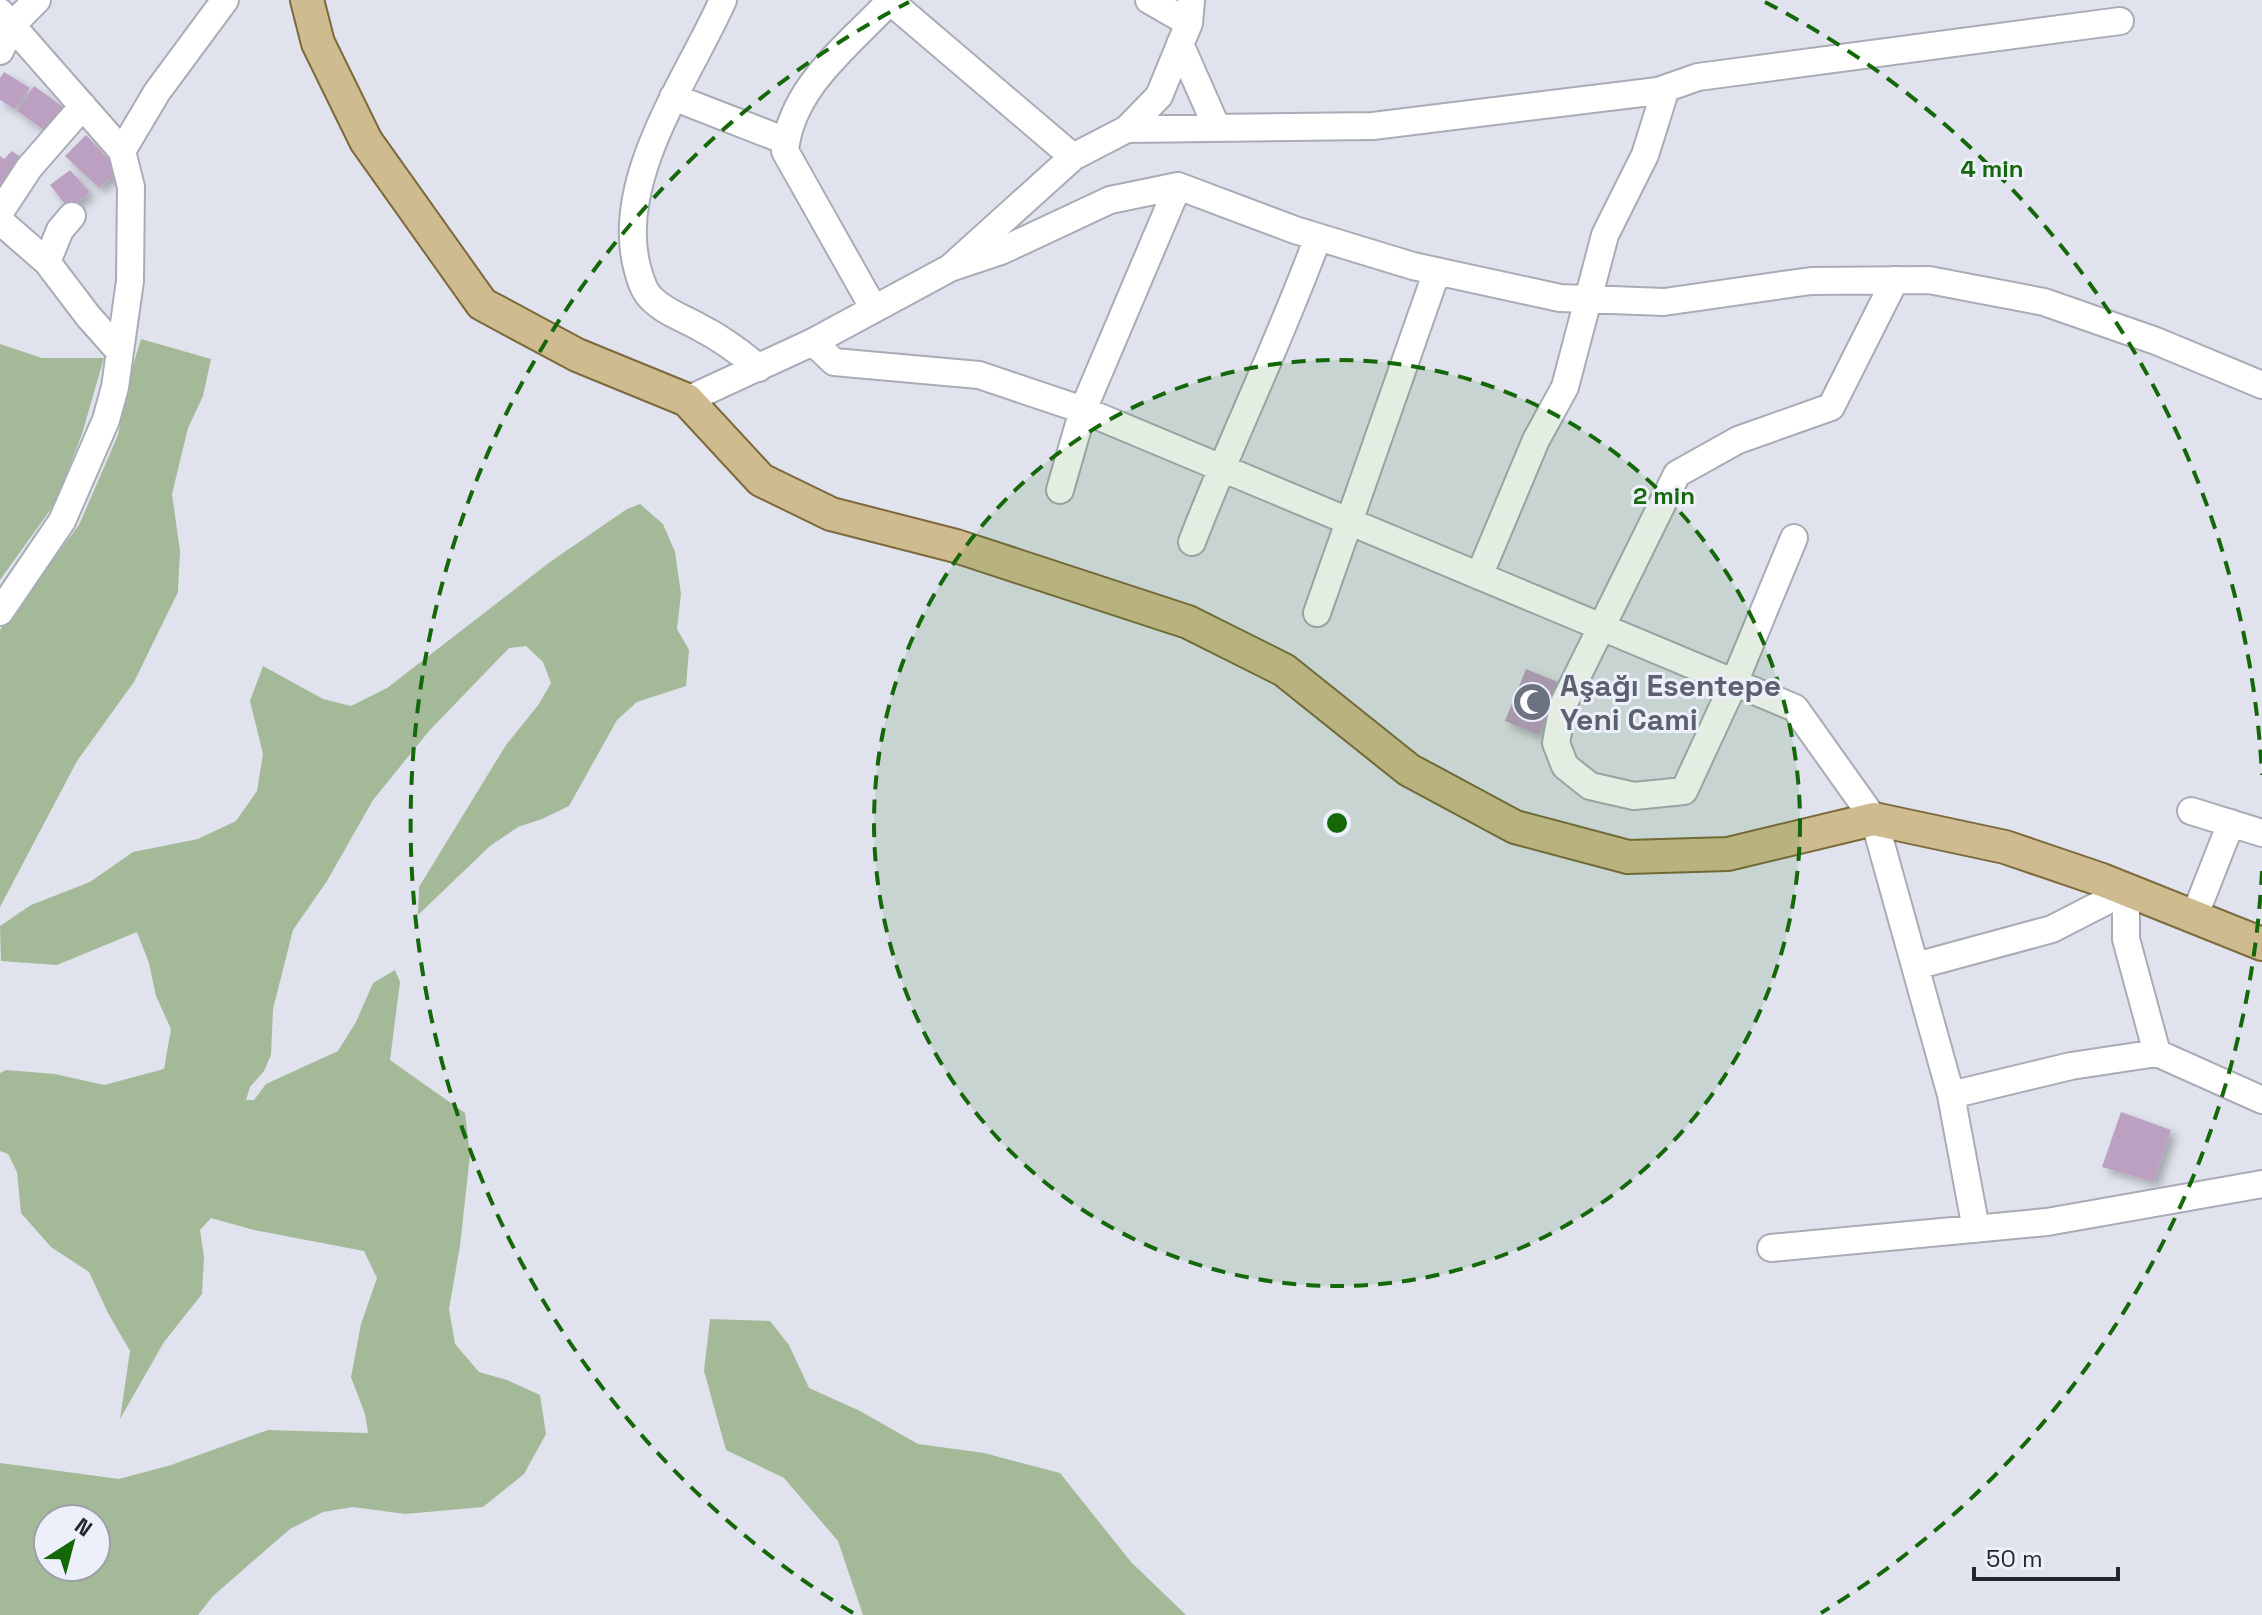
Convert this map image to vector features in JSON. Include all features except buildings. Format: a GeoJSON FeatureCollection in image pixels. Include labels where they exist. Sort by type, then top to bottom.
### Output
{"type":"FeatureCollection","features":[{"type":"Feature","properties":{"kind":"main road"},"geometry":{"type":"LineString","coordinates":[[307,0],[318,43],[366,141],[482,304],[577,355],[687,400],[761,480],[831,514],[956,546],[1188,622],[1284,670],[1409,770],[1515,827],[1628,857],[1728,854],[1874,819],[2005,847],[2262,944]]}},
{"type":"Feature","properties":{"kind":"street"},"geometry":{"type":"LineString","coordinates":[[0,51],[6,18],[37,0]]}},
{"type":"Feature","properties":{"kind":"street"},"geometry":{"type":"LineString","coordinates":[[122,151],[157,92],[225,0]]}},
{"type":"Feature","properties":{"kind":"street"},"geometry":{"type":"LineString","coordinates":[[723,0],[652,142],[638,193],[634,255],[641,282],[650,298],[736,348],[759,368]]}},
{"type":"Feature","properties":{"kind":"street"},"geometry":{"type":"LineString","coordinates":[[1149,0],[1186,23],[1217,128]]}},
{"type":"Feature","properties":{"kind":"street"},"geometry":{"type":"LineString","coordinates":[[874,309],[795,174],[785,151],[795,111],[813,82],[890,1],[1073,157]]}},
{"type":"Feature","properties":{"kind":"street"},"geometry":{"type":"LineString","coordinates":[[0,612],[62,521],[86,471],[115,387],[130,281],[131,187],[122,151],[6,18]]}},
{"type":"Feature","properties":{"kind":"street"},"geometry":{"type":"LineString","coordinates":[[1127,129],[1373,126],[1666,88],[1698,77],[2120,21]]}},
{"type":"Feature","properties":{"kind":"street"},"geometry":{"type":"LineString","coordinates":[[950,268],[1073,157],[1127,129],[1159,96],[1186,23]]}},
{"type":"Feature","properties":{"kind":"street"},"geometry":{"type":"LineString","coordinates":[[1479,576],[1536,440],[1565,387],[1605,235],[1645,155],[1666,88]]}},
{"type":"Feature","properties":{"kind":"street"},"geometry":{"type":"LineString","coordinates":[[673,97],[786,141]]}},
{"type":"Feature","properties":{"kind":"street"},"geometry":{"type":"LineString","coordinates":[[0,212],[29,168],[83,106]]}},
{"type":"Feature","properties":{"kind":"street"},"geometry":{"type":"LineString","coordinates":[[687,400],[813,342],[950,268],[1001,251],[1110,200],[1178,186],[1318,237],[1437,271],[1560,298],[1664,302],[1811,281],[1929,280],[2044,302],[2156,341],[2262,385]]}},
{"type":"Feature","properties":{"kind":"street"},"geometry":{"type":"LineString","coordinates":[[1060,490],[1083,410],[1178,186]]}},
{"type":"Feature","properties":{"kind":"street"},"geometry":{"type":"LineString","coordinates":[[47,262],[60,230],[72,216]]}},
{"type":"Feature","properties":{"kind":"street"},"geometry":{"type":"LineString","coordinates":[[0,221],[47,262],[119,351]]}},
{"type":"Feature","properties":{"kind":"street"},"geometry":{"type":"LineString","coordinates":[[1192,542],[1221,467],[1294,303],[1318,237]]}},
{"type":"Feature","properties":{"kind":"street"},"geometry":{"type":"LineString","coordinates":[[1317,613],[1437,271]]}},
{"type":"Feature","properties":{"kind":"street"},"geometry":{"type":"LineString","coordinates":[[1794,538],[1734,683],[1684,791],[1634,796],[1590,786],[1565,766],[1556,743],[1563,705],[1677,474],[1738,440],[1831,407],[1895,280]]}},
{"type":"Feature","properties":{"kind":"street"},"geometry":{"type":"LineString","coordinates":[[813,342],[834,362],[979,375],[1083,410],[1795,708],[1874,819],[1951,1095],[1976,1229]]}},
{"type":"Feature","properties":{"kind":"street"},"geometry":{"type":"LineString","coordinates":[[2191,811],[2262,833]]}},
{"type":"Feature","properties":{"kind":"street"},"geometry":{"type":"LineString","coordinates":[[2194,917],[2231,823]]}},
{"type":"Feature","properties":{"kind":"street"},"geometry":{"type":"LineString","coordinates":[[1916,966],[2052,929],[2126,891],[2126,939],[2157,1053]]}},
{"type":"Feature","properties":{"kind":"street"},"geometry":{"type":"LineString","coordinates":[[1951,1095],[2071,1066],[2157,1053],[2262,1100]]}},
{"type":"Feature","properties":{"kind":"street"},"geometry":{"type":"LineString","coordinates":[[1771,1248],[2047,1222],[2262,1184]]}},
{"type":"Feature","properties":{"kind":"green space"},"geometry":{"type":"Polygon","coordinates":[[[141,339],[211,359],[203,396],[188,428],[172,494],[180,551],[178,592],[134,682],[77,761],[0,907],[0,630],[79,525],[118,435],[127,385],[141,339]]]}},
{"type":"Feature","properties":{"kind":"green space"},"geometry":{"type":"Polygon","coordinates":[[[0,344],[42,358],[104,358],[82,434],[56,502],[0,580],[0,344]]]}},
{"type":"Feature","properties":{"kind":"green space"},"geometry":{"type":"Polygon","coordinates":[[[640,504],[663,524],[675,552],[681,594],[677,629],[689,650],[686,686],[637,702],[617,720],[569,806],[518,827],[490,846],[418,915],[419,887],[506,745],[539,704],[551,683],[543,662],[526,646],[509,648],[429,731],[373,800],[327,881],[293,930],[273,1009],[271,1055],[264,1071],[250,1087],[246,1100],[254,1100],[266,1084],[338,1051],[356,1022],[373,983],[395,970],[400,982],[390,1060],[465,1113],[470,1155],[449,1309],[455,1344],[479,1372],[540,1395],[546,1434],[524,1474],[483,1507],[405,1514],[353,1507],[323,1512],[290,1529],[213,1596],[198,1615],[0,1615],[0,1463],[119,1479],[171,1465],[268,1430],[368,1433],[365,1414],[351,1377],[361,1324],[377,1278],[364,1251],[254,1230],[211,1218],[200,1230],[204,1257],[202,1294],[164,1342],[120,1419],[130,1351],[89,1272],[51,1247],[21,1213],[17,1172],[8,1154],[0,1151],[0,1073],[6,1070],[55,1074],[104,1085],[164,1069],[171,1029],[156,996],[149,963],[137,932],[57,965],[1,961],[0,926],[31,905],[90,882],[133,852],[198,839],[236,821],[257,791],[263,754],[250,701],[263,666],[323,699],[351,706],[387,688],[550,562],[627,509],[640,504]]]}},
{"type":"Feature","properties":{"kind":"green space"},"geometry":{"type":"Polygon","coordinates":[[[710,1319],[770,1321],[789,1345],[809,1388],[860,1411],[918,1444],[984,1453],[1060,1473],[1131,1562],[1186,1615],[863,1615],[838,1541],[784,1478],[726,1450],[704,1371],[710,1319]]]}},
{"type":"Feature","properties":{"kind":"place","name":"Aşağı Esentepe Yeni Cami"},"geometry":{"type":"Point","coordinates":[1532,702]}}]}
